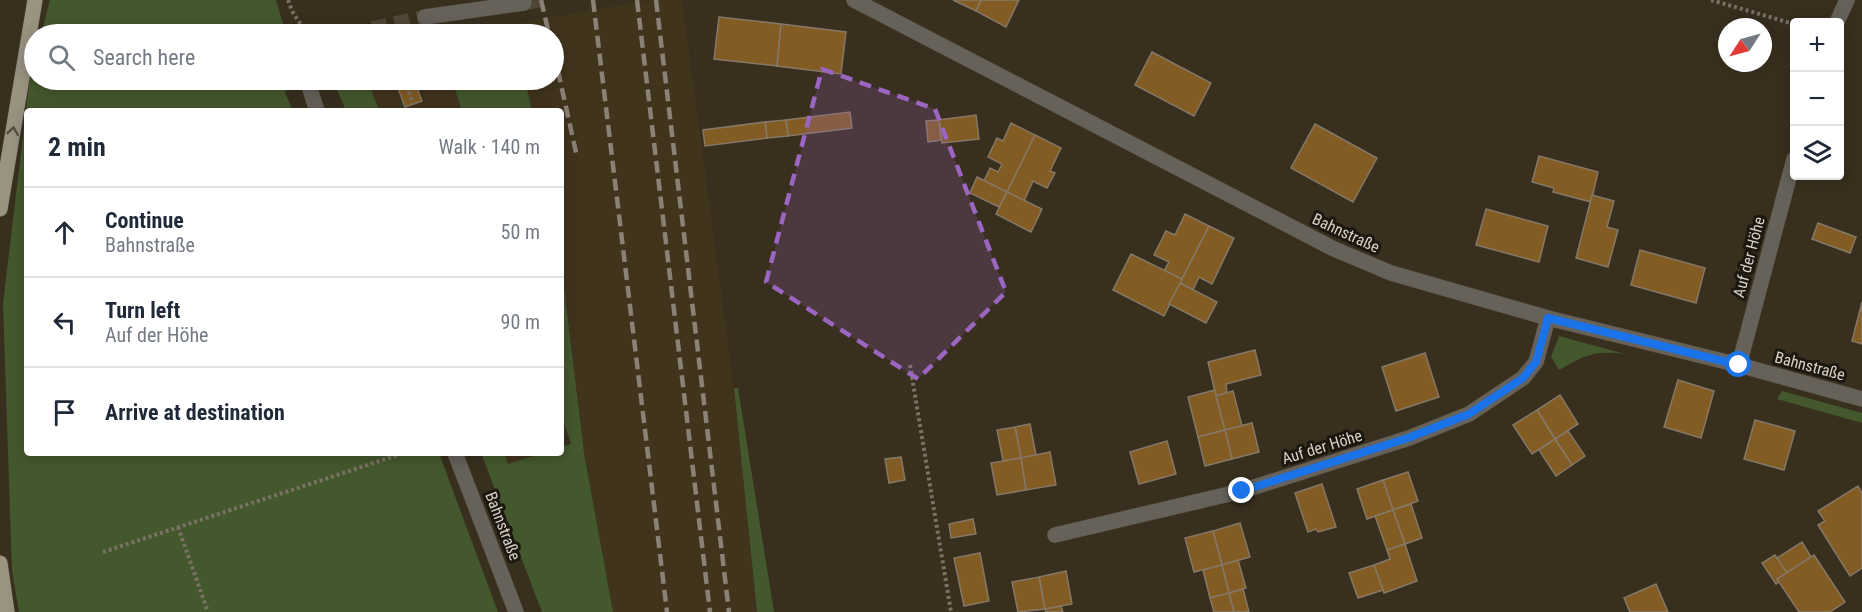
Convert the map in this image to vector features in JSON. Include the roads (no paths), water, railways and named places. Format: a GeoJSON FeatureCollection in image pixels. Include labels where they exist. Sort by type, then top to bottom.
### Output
{"type":"FeatureCollection","features":[{"type":"Feature","properties":{"kind":"main road"},"geometry":{"type":"LineString","coordinates":[[31,24],[35,0]]}},
{"type":"Feature","properties":{"kind":"main road"},"geometry":{"type":"LineString","coordinates":[[0,209],[24,66]]}},
{"type":"Feature","properties":{"kind":"main road"},"geometry":{"type":"LineString","coordinates":[[0,563],[7,612]]}},
{"type":"Feature","properties":{"kind":"street","name":"Bahnstraße"},"geometry":{"type":"LineString","coordinates":[[854,0],[1334,249],[1391,273],[1548,318],[1739,365],[1862,399]]}},
{"type":"Feature","properties":{"kind":"street"},"geometry":{"type":"LineString","coordinates":[[1839,18],[1847,0]]}},
{"type":"Feature","properties":{"kind":"street"},"geometry":{"type":"LineString","coordinates":[[425,17],[524,3]]}},
{"type":"Feature","properties":{"kind":"street"},"geometry":{"type":"LineString","coordinates":[[310,90],[316,108]]}},
{"type":"Feature","properties":{"kind":"street","name":"Auf der Höhe"},"geometry":{"type":"LineString","coordinates":[[1739,365],[1790,174]]}},
{"type":"Feature","properties":{"kind":"street","name":"Auf der Höhe"},"geometry":{"type":"LineString","coordinates":[[1055,535],[1242,491],[1408,438],[1469,414],[1523,378],[1536,362],[1548,318]]}},
{"type":"Feature","properties":{"kind":"street","name":"Bahnstraße"},"geometry":{"type":"LineString","coordinates":[[457,456],[516,612]]}},
{"type":"Feature","properties":{"kind":"tunnel"},"geometry":{"type":"LineString","coordinates":[[524,3],[539,0]]}},
{"type":"Feature","properties":{"kind":"tunnel"},"geometry":{"type":"LineString","coordinates":[[394,24],[425,17]]}},
{"type":"Feature","properties":{"kind":"railway"},"geometry":{"type":"LineString","coordinates":[[541,0],[547,24]]}},
{"type":"Feature","properties":{"kind":"railway"},"geometry":{"type":"LineString","coordinates":[[593,0],[667,612]]}},
{"type":"Feature","properties":{"kind":"railway"},"geometry":{"type":"LineString","coordinates":[[637,0],[710,612]]}},
{"type":"Feature","properties":{"kind":"railway"},"geometry":{"type":"LineString","coordinates":[[656,0],[729,612]]}},
{"type":"Feature","properties":{"kind":"railway"},"geometry":{"type":"LineString","coordinates":[[562,90],[577,157]]}}]}
